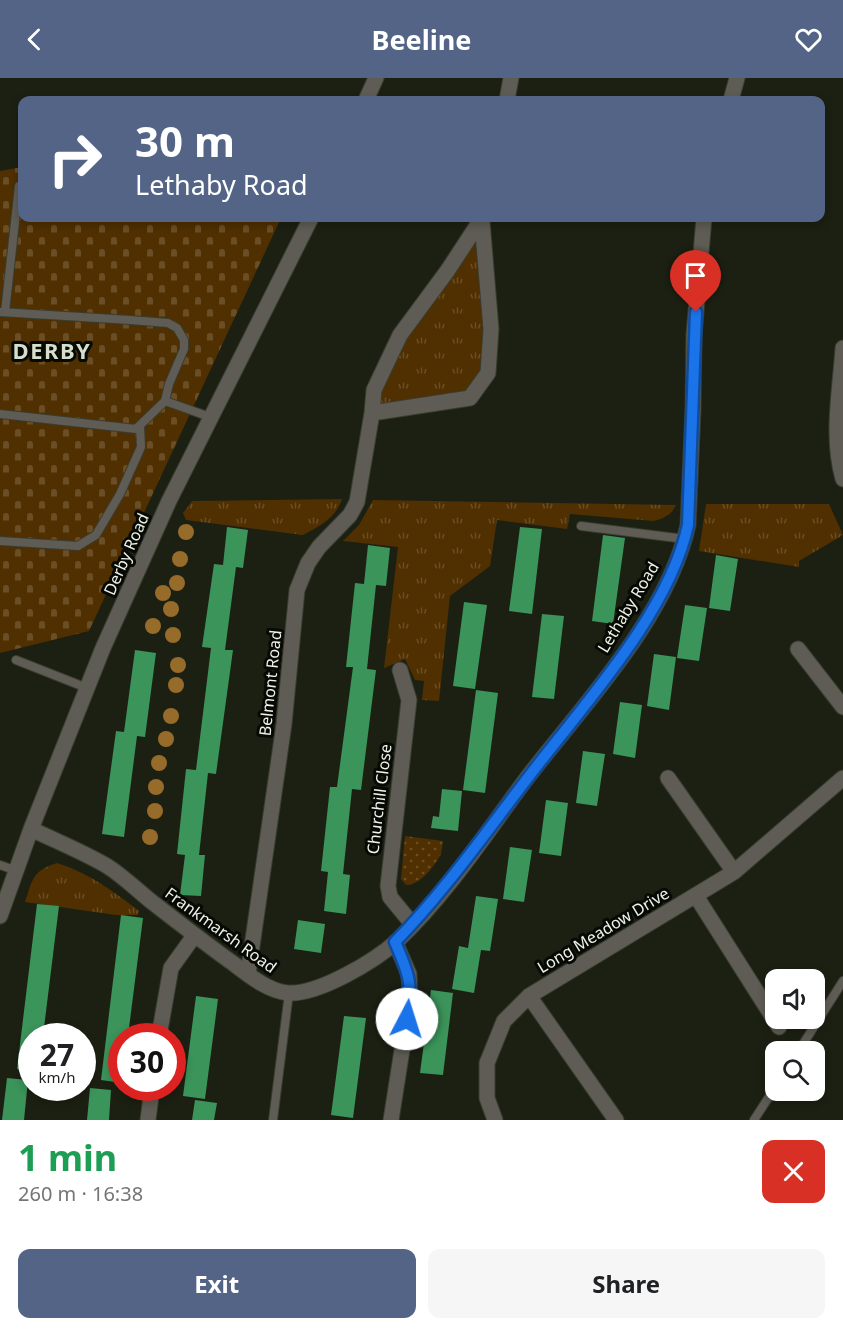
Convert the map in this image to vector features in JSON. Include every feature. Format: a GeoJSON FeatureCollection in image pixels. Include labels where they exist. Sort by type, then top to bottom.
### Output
{"type":"FeatureCollection","features":[{"type":"Feature","properties":{"kind":"street"},"geometry":{"type":"LineString","coordinates":[[368,96],[376,78]]}},
{"type":"Feature","properties":{"kind":"street"},"geometry":{"type":"LineString","coordinates":[[508,96],[512,78]]}},
{"type":"Feature","properties":{"kind":"street"},"geometry":{"type":"LineString","coordinates":[[732,96],[737,78]]}},
{"type":"Feature","properties":{"kind":"street","name":"Derby Road"},"geometry":{"type":"LineString","coordinates":[[0,916],[31,829],[87,688],[165,511],[309,222]]}},
{"type":"Feature","properties":{"kind":"street","name":"Belmont Road"},"geometry":{"type":"LineString","coordinates":[[248,974],[284,724],[297,590],[308,563],[319,547],[350,515],[357,502],[374,390],[400,335],[480,222]]}},
{"type":"Feature","properties":{"kind":"street","name":"Belmont Road"},"geometry":{"type":"LineString","coordinates":[[372,413],[470,398],[488,373],[491,329],[482,222]]}},
{"type":"Feature","properties":{"kind":"street","name":"Lethaby Road"},"geometry":{"type":"LineString","coordinates":[[395,942],[413,925],[446,885],[630,645],[661,594],[685,539],[688,525],[692,443],[694,335],[704,222]]}},
{"type":"Feature","properties":{"kind":"street"},"geometry":{"type":"LineString","coordinates":[[843,348],[836,438],[838,462],[843,479]]}},
{"type":"Feature","properties":{"kind":"street"},"geometry":{"type":"LineString","coordinates":[[798,649],[843,707]]}},
{"type":"Feature","properties":{"kind":"street","name":"Churchill Close"},"geometry":{"type":"LineString","coordinates":[[399,670],[409,700],[388,886],[390,897],[413,925]]}},
{"type":"Feature","properties":{"kind":"street"},"geometry":{"type":"LineString","coordinates":[[668,778],[734,872]]}},
{"type":"Feature","properties":{"kind":"street","name":"Long Meadow Drive"},"geometry":{"type":"LineString","coordinates":[[495,1120],[487,1098],[487,1063],[504,1021],[529,996],[734,872],[839,788]]}},
{"type":"Feature","properties":{"kind":"street","name":"Frankmarsh Road"},"geometry":{"type":"LineString","coordinates":[[31,829],[108,867],[194,936],[248,974],[274,990],[289,993]]}},
{"type":"Feature","properties":{"kind":"street","name":"Long Meadow Drive"},"geometry":{"type":"LineString","coordinates":[[696,896],[765,1005]]}},
{"type":"Feature","properties":{"kind":"street"},"geometry":{"type":"LineString","coordinates":[[161,1023],[171,968],[194,936]]}},
{"type":"Feature","properties":{"kind":"street"},"geometry":{"type":"LineString","coordinates":[[289,993],[328,983],[357,970],[395,942],[409,974],[410,999],[391,1120]]}},
{"type":"Feature","properties":{"kind":"street","name":"Long Meadow Drive"},"geometry":{"type":"LineString","coordinates":[[529,996],[616,1120]]}},
{"type":"Feature","properties":{"kind":"street"},"geometry":{"type":"LineString","coordinates":[[148,1120],[150,1101]]}},
{"type":"Feature","properties":{"kind":"lane"},"geometry":{"type":"LineString","coordinates":[[0,414],[136,429],[165,401],[169,384],[184,349],[184,340],[177,328],[168,323],[2,312],[18,193]]}},
{"type":"Feature","properties":{"kind":"lane"},"geometry":{"type":"LineString","coordinates":[[165,401],[210,417]]}},
{"type":"Feature","properties":{"kind":"lane"},"geometry":{"type":"LineString","coordinates":[[0,541],[78,546],[96,535],[120,494],[141,447],[140,426]]}},
{"type":"Feature","properties":{"kind":"lane"},"geometry":{"type":"LineString","coordinates":[[581,526],[685,539]]}},
{"type":"Feature","properties":{"kind":"lane"},"geometry":{"type":"LineString","coordinates":[[16,660],[87,688]]}},
{"type":"Feature","properties":{"kind":"lane"},"geometry":{"type":"LineString","coordinates":[[0,865],[17,871]]}},
{"type":"Feature","properties":{"kind":"lane"},"geometry":{"type":"LineString","coordinates":[[805,1041],[843,981]]}},
{"type":"Feature","properties":{"kind":"lane"},"geometry":{"type":"LineString","coordinates":[[273,1120],[289,993]]}},
{"type":"Feature","properties":{"kind":"lane"},"geometry":{"type":"LineString","coordinates":[[754,1120],[766,1101]]}},
{"type":"Feature","properties":{"kind":"green space"},"geometry":{"type":"Polygon","coordinates":[[[18,168],[18,222],[279,222],[89,631],[0,653],[0,171],[18,168]]]}},
{"type":"Feature","properties":{"kind":"green space"},"geometry":{"type":"Polygon","coordinates":[[[481,222],[487,373],[469,397],[373,413],[401,336],[481,222]]]}},
{"type":"Feature","properties":{"kind":"green space"},"geometry":{"type":"Polygon","coordinates":[[[342,499],[332,516],[303,535],[186,520],[183,513],[192,501],[342,499]]]}},
{"type":"Feature","properties":{"kind":"green space"},"geometry":{"type":"Polygon","coordinates":[[[373,500],[676,505],[667,516],[654,521],[570,514],[567,529],[497,520],[490,566],[450,596],[439,701],[422,700],[424,681],[415,680],[405,659],[384,668],[398,547],[343,541],[359,525],[373,500]]]}},
{"type":"Feature","properties":{"kind":"green space"},"geometry":{"type":"Polygon","coordinates":[[[706,504],[829,504],[843,535],[799,561],[799,567],[699,551],[706,504]]]}},
{"type":"Feature","properties":{"kind":"green space"},"geometry":{"type":"Polygon","coordinates":[[[405,836],[443,841],[440,856],[430,870],[421,879],[406,885],[401,879],[405,836]]]}},
{"type":"Feature","properties":{"kind":"green space"},"geometry":{"type":"Polygon","coordinates":[[[57,863],[100,883],[139,911],[138,915],[116,915],[25,902],[38,873],[57,863]]]}},
{"type":"Feature","properties":{"kind":"building"},"geometry":{"type":"Polygon","coordinates":[[[227,527],[248,530],[243,568],[236,567],[225,650],[233,650],[216,774],[208,773],[199,855],[205,855],[201,896],[180,895],[185,855],[177,854],[186,769],[196,770],[211,648],[202,647],[214,564],[223,565],[227,527]]]}},
{"type":"Feature","properties":{"kind":"building"},"geometry":{"type":"Polygon","coordinates":[[[520,527],[542,529],[532,614],[509,611],[520,527]]]}},
{"type":"Feature","properties":{"kind":"building"},"geometry":{"type":"Polygon","coordinates":[[[603,535],[625,538],[613,624],[592,621],[603,535]]]}},
{"type":"Feature","properties":{"kind":"building"},"geometry":{"type":"Polygon","coordinates":[[[368,545],[390,548],[386,586],[376,585],[367,669],[376,670],[361,790],[352,789],[343,874],[350,875],[346,914],[324,911],[328,872],[321,871],[330,787],[337,787],[353,667],[346,667],[355,583],[364,584],[368,545]]]}},
{"type":"Feature","properties":{"kind":"building"},"geometry":{"type":"Polygon","coordinates":[[[716,555],[738,559],[730,611],[709,608],[716,555]]]}},
{"type":"Feature","properties":{"kind":"building"},"geometry":{"type":"Polygon","coordinates":[[[464,602],[487,605],[475,689],[453,686],[464,602]]]}},
{"type":"Feature","properties":{"kind":"building"},"geometry":{"type":"Polygon","coordinates":[[[685,605],[707,608],[699,661],[677,658],[685,605]]]}},
{"type":"Feature","properties":{"kind":"building"},"geometry":{"type":"Polygon","coordinates":[[[542,614],[564,616],[554,699],[532,697],[542,614]]]}},
{"type":"Feature","properties":{"kind":"building"},"geometry":{"type":"Polygon","coordinates":[[[135,650],[156,653],[145,737],[137,736],[124,837],[102,834],[116,731],[124,732],[135,650]]]}},
{"type":"Feature","properties":{"kind":"building"},"geometry":{"type":"Polygon","coordinates":[[[654,654],[676,657],[669,710],[647,706],[654,654]]]}},
{"type":"Feature","properties":{"kind":"building"},"geometry":{"type":"Polygon","coordinates":[[[476,690],[498,693],[485,793],[463,790],[476,690]]]}},
{"type":"Feature","properties":{"kind":"building"},"geometry":{"type":"Polygon","coordinates":[[[620,702],[642,705],[635,758],[613,754],[620,702]]]}},
{"type":"Feature","properties":{"kind":"building"},"geometry":{"type":"Polygon","coordinates":[[[583,751],[605,754],[597,806],[576,803],[583,751]]]}},
{"type":"Feature","properties":{"kind":"building"},"geometry":{"type":"Polygon","coordinates":[[[442,789],[462,791],[458,831],[431,828],[433,816],[439,817],[442,789]]]}},
{"type":"Feature","properties":{"kind":"building"},"geometry":{"type":"Polygon","coordinates":[[[546,800],[568,803],[561,856],[539,853],[546,800]]]}},
{"type":"Feature","properties":{"kind":"building"},"geometry":{"type":"Polygon","coordinates":[[[510,847],[532,850],[524,902],[503,899],[510,847]]]}},
{"type":"Feature","properties":{"kind":"building"},"geometry":{"type":"Polygon","coordinates":[[[476,896],[498,899],[490,951],[481,950],[474,993],[452,989],[459,946],[468,948],[476,896]]]}},
{"type":"Feature","properties":{"kind":"building"},"geometry":{"type":"Polygon","coordinates":[[[37,904],[59,906],[45,1023],[23,1023],[37,904]]]}},
{"type":"Feature","properties":{"kind":"building"},"geometry":{"type":"Polygon","coordinates":[[[121,915],[143,918],[130,1023],[108,1023],[108,1081],[101,1080],[121,915]]]}},
{"type":"Feature","properties":{"kind":"building"},"geometry":{"type":"Polygon","coordinates":[[[298,920],[325,924],[321,953],[294,949],[298,920]]]}},
{"type":"Feature","properties":{"kind":"building"},"geometry":{"type":"Polygon","coordinates":[[[431,990],[453,993],[443,1075],[420,1073],[431,990]]]}},
{"type":"Feature","properties":{"kind":"building"},"geometry":{"type":"Polygon","coordinates":[[[196,996],[218,999],[205,1099],[186,1096],[186,1073],[196,996]]]}},
{"type":"Feature","properties":{"kind":"building"},"geometry":{"type":"Polygon","coordinates":[[[344,1016],[366,1018],[353,1118],[331,1115],[344,1016]]]}},
{"type":"Feature","properties":{"kind":"building"},"geometry":{"type":"Polygon","coordinates":[[[7,1078],[18,1079],[18,1101],[26,1101],[24,1120],[2,1120],[7,1078]]]}},
{"type":"Feature","properties":{"kind":"building"},"geometry":{"type":"Polygon","coordinates":[[[96,1089],[108,1090],[108,1101],[110,1101],[109,1120],[87,1120],[89,1101],[96,1101],[96,1089]]]}},
{"type":"Feature","properties":{"kind":"building"},"geometry":{"type":"Polygon","coordinates":[[[195,1100],[217,1103],[214,1120],[192,1120],[195,1100]]]}},
{"type":"Feature","properties":{"kind":"district","name":"DERBY"},"geometry":{"type":"Point","coordinates":[52,351]}},
{"type":"Feature","properties":{"kind":"route"},"geometry":{"type":"LineString","coordinates":[[407,1019],[410,999],[409,974],[395,942],[439,894],[630,645],[674,568],[688,525],[696,312]]}}]}
